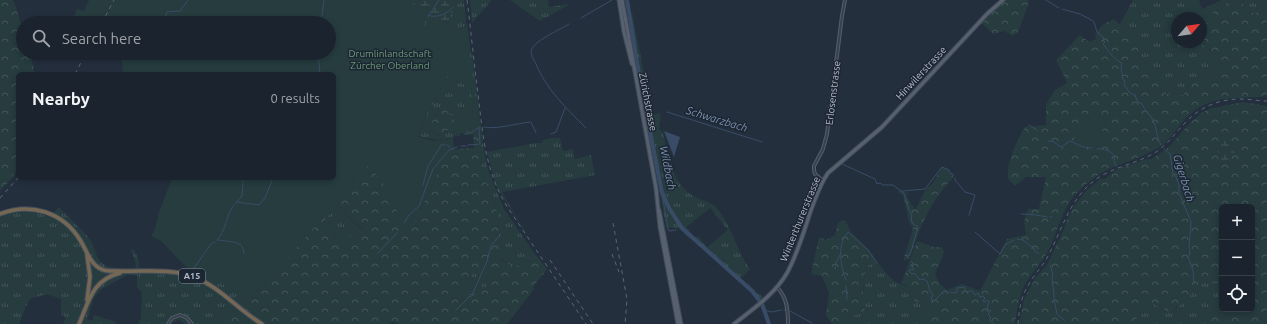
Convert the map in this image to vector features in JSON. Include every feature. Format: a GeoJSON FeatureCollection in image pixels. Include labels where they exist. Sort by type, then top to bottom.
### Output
{"type":"FeatureCollection","features":[{"type":"Feature","properties":{"kind":"highway","name":"A15"},"geometry":{"type":"LineString","coordinates":[[0,214],[12,210],[25,209],[47,213],[60,219],[75,232],[93,262],[102,269],[127,272],[166,271],[188,275],[215,287],[262,324]]}},
{"type":"Feature","properties":{"kind":"highway","name":"A15"},"geometry":{"type":"LineString","coordinates":[[82,244],[87,256],[90,273],[86,305]]}},
{"type":"Feature","properties":{"kind":"highway","name":"A15"},"geometry":{"type":"LineString","coordinates":[[79,324],[95,287],[108,277],[127,272]]}},
{"type":"Feature","properties":{"kind":"main road","name":"Zürichstrasse"},"geometry":{"type":"LineString","coordinates":[[621,0],[626,42],[634,69],[659,208],[660,227],[680,324]]}},
{"type":"Feature","properties":{"kind":"main road","name":"Hinwilerstrasse"},"geometry":{"type":"LineString","coordinates":[[849,155],[882,127],[987,14],[1003,0]]}},
{"type":"Feature","properties":{"kind":"main road","name":"Winterthurerstrasse"},"geometry":{"type":"LineString","coordinates":[[734,324],[777,287],[786,274],[793,260],[822,180],[832,168],[849,155]]}},
{"type":"Feature","properties":{"kind":"street","name":"Erlosenstrasse"},"geometry":{"type":"LineString","coordinates":[[822,180],[815,174],[814,166],[823,149],[827,134],[845,0]]}},
{"type":"Feature","properties":{"kind":"street"},"geometry":{"type":"LineString","coordinates":[[777,287],[785,298],[788,324]]}},
{"type":"Feature","properties":{"kind":"street"},"geometry":{"type":"LineString","coordinates":[[168,324],[172,318],[183,315],[192,324]]}},
{"type":"Feature","properties":{"kind":"green space"},"geometry":{"type":"Polygon","coordinates":[[[0,0],[12,0],[18,16],[16,16],[16,60],[32,60],[35,72],[16,72],[16,171],[12,178],[0,191],[0,0]]]}},
{"type":"Feature","properties":{"kind":"green space","name":"Drumlinlandschaft Zürcher Oberland"},"geometry":{"type":"Polygon","coordinates":[[[89,0],[405,0],[456,28],[451,35],[455,37],[464,26],[468,40],[479,124],[465,132],[459,132],[459,134],[451,131],[453,121],[459,117],[473,113],[471,88],[448,76],[437,91],[417,136],[437,141],[453,139],[454,149],[458,150],[457,153],[441,166],[421,209],[406,227],[402,224],[389,191],[369,165],[341,194],[313,229],[257,292],[253,294],[248,291],[233,289],[186,267],[161,241],[151,236],[155,229],[159,212],[171,181],[336,180],[336,72],[123,72],[122,60],[336,60],[336,16],[74,16],[77,9],[84,11],[89,0]]]}},
{"type":"Feature","properties":{"kind":"green space"},"geometry":{"type":"Polygon","coordinates":[[[304,0],[443,29],[455,37],[463,26],[467,57],[455,66],[438,92],[418,136],[406,174],[440,161],[455,149],[474,148],[473,135],[464,135],[463,133],[460,133],[460,136],[447,130],[441,136],[428,129],[444,102],[448,107],[448,114],[454,119],[473,113],[473,98],[482,150],[481,169],[498,215],[499,237],[504,245],[500,259],[514,268],[534,253],[547,269],[533,287],[534,289],[507,324],[398,324],[393,322],[388,324],[220,324],[230,311],[254,296],[247,290],[332,180],[336,180],[336,72],[334,72],[331,60],[336,60],[336,16],[321,16],[304,0]],[[336,206],[324,221],[332,231],[344,241],[353,239],[348,233],[350,231],[357,235],[363,230],[336,206]],[[476,268],[458,295],[459,301],[457,305],[463,300],[487,287],[489,274],[476,268]]]}},
{"type":"Feature","properties":{"kind":"green space"},"geometry":{"type":"Polygon","coordinates":[[[402,0],[421,0],[409,11],[445,28],[458,0],[464,0],[465,23],[467,24],[471,53],[472,52],[484,151],[488,170],[504,209],[534,253],[514,269],[500,258],[503,245],[499,237],[498,215],[481,169],[482,150],[473,99],[473,113],[458,117],[454,120],[452,116],[448,114],[448,107],[444,102],[428,129],[440,136],[447,130],[460,136],[454,136],[453,139],[449,138],[442,141],[418,136],[438,92],[455,66],[467,57],[463,27],[455,37],[443,29],[433,57],[405,42],[394,57],[376,46],[406,9],[400,2],[402,0]]]}},
{"type":"Feature","properties":{"kind":"green space"},"geometry":{"type":"Polygon","coordinates":[[[421,0],[458,0],[445,28],[409,11],[421,0]]]}},
{"type":"Feature","properties":{"kind":"green space"},"geometry":{"type":"Polygon","coordinates":[[[470,0],[492,0],[472,23],[470,0]]]}},
{"type":"Feature","properties":{"kind":"green space"},"geometry":{"type":"Polygon","coordinates":[[[510,0],[548,0],[549,7],[570,4],[540,21],[510,0]]]}},
{"type":"Feature","properties":{"kind":"green space"},"geometry":{"type":"Polygon","coordinates":[[[1005,0],[1029,0],[1018,32],[1013,36],[1004,31],[993,34],[982,23],[1005,0]]]}},
{"type":"Feature","properties":{"kind":"green space"},"geometry":{"type":"Polygon","coordinates":[[[1133,0],[1199,0],[1202,9],[1222,0],[1232,0],[1224,4],[1214,19],[1207,23],[1207,12],[1171,12],[1171,48],[1207,47],[1220,65],[1216,72],[1205,79],[1195,77],[1183,95],[1166,94],[1140,70],[1139,47],[1120,24],[1133,0]]]}},
{"type":"Feature","properties":{"kind":"green space"},"geometry":{"type":"Polygon","coordinates":[[[1232,0],[1242,0],[1244,9],[1250,13],[1260,12],[1267,7],[1267,96],[1217,100],[1208,103],[1189,115],[1163,145],[1106,171],[1083,187],[1068,204],[1047,253],[1023,288],[1015,324],[921,324],[929,310],[909,297],[910,290],[905,285],[901,284],[917,241],[934,247],[942,247],[944,252],[935,274],[939,283],[947,290],[962,284],[980,291],[1007,239],[1026,235],[1024,222],[1028,209],[1039,209],[1046,177],[1026,177],[1015,186],[1008,179],[1010,159],[1025,127],[1046,125],[1046,104],[1055,90],[1067,83],[1056,60],[1080,35],[1089,42],[1096,39],[1095,35],[1102,25],[1114,19],[1135,39],[1139,47],[1140,70],[1161,74],[1166,94],[1183,95],[1195,77],[1205,79],[1216,72],[1220,65],[1208,58],[1211,50],[1207,48],[1207,23],[1214,19],[1213,11],[1232,0]]]}},
{"type":"Feature","properties":{"kind":"green space"},"geometry":{"type":"Polygon","coordinates":[[[1242,0],[1267,0],[1267,7],[1260,12],[1249,13],[1244,9],[1242,0]]]}},
{"type":"Feature","properties":{"kind":"green space"},"geometry":{"type":"Polygon","coordinates":[[[632,12],[652,114],[659,113],[661,116],[659,129],[663,133],[669,158],[676,176],[680,184],[692,195],[711,203],[720,212],[750,269],[741,278],[765,299],[759,304],[752,292],[679,229],[666,227],[629,20],[632,12]],[[710,208],[686,227],[690,231],[689,233],[695,238],[698,236],[707,247],[728,230],[710,208]]]}},
{"type":"Feature","properties":{"kind":"green space"},"geometry":{"type":"Polygon","coordinates":[[[1243,102],[1267,106],[1267,324],[1210,324],[1213,314],[1219,308],[1219,312],[1255,312],[1255,204],[1219,204],[1219,283],[1199,283],[1196,287],[1191,289],[1190,298],[1175,308],[1171,313],[1148,301],[1133,324],[1019,324],[1024,299],[1036,277],[1047,265],[1074,206],[1085,192],[1100,179],[1105,179],[1117,169],[1144,160],[1152,159],[1170,146],[1188,125],[1200,114],[1209,109],[1243,102]]]}},
{"type":"Feature","properties":{"kind":"green space"},"geometry":{"type":"Polygon","coordinates":[[[1093,114],[1106,119],[1097,148],[1086,148],[1077,156],[1062,150],[1069,140],[1072,141],[1075,138],[1093,114]]]}},
{"type":"Feature","properties":{"kind":"green space"},"geometry":{"type":"Polygon","coordinates":[[[560,138],[563,151],[573,149],[575,159],[591,155],[595,175],[502,192],[527,235],[496,186],[487,152],[542,143],[543,140],[560,138]]]}},
{"type":"Feature","properties":{"kind":"green space"},"geometry":{"type":"Polygon","coordinates":[[[1226,138],[1229,145],[1234,145],[1234,155],[1232,155],[1226,162],[1219,160],[1218,152],[1216,150],[1226,138]]]}},
{"type":"Feature","properties":{"kind":"green space"},"geometry":{"type":"Polygon","coordinates":[[[942,167],[949,170],[954,177],[938,196],[932,206],[922,225],[909,259],[906,261],[904,260],[904,257],[913,229],[909,222],[903,195],[898,192],[900,190],[908,193],[907,197],[915,210],[926,189],[933,183],[942,167]]]}},
{"type":"Feature","properties":{"kind":"green space"},"geometry":{"type":"Polygon","coordinates":[[[336,206],[363,231],[353,239],[344,242],[324,221],[336,206]]]}},
{"type":"Feature","properties":{"kind":"green space"},"geometry":{"type":"Polygon","coordinates":[[[59,207],[91,241],[98,258],[102,263],[110,267],[136,268],[131,249],[134,250],[139,262],[137,274],[166,271],[197,278],[201,271],[247,290],[254,296],[230,311],[220,324],[185,324],[179,320],[168,324],[138,324],[141,318],[142,293],[137,287],[137,275],[127,275],[102,289],[94,298],[87,319],[92,321],[94,315],[116,322],[115,324],[63,324],[66,318],[61,314],[61,299],[47,294],[30,299],[19,324],[0,324],[0,217],[16,212],[31,212],[46,215],[61,222],[54,212],[59,207]]]}},
{"type":"Feature","properties":{"kind":"green space"},"geometry":{"type":"Polygon","coordinates":[[[845,220],[851,232],[869,250],[878,263],[868,265],[865,273],[863,282],[863,291],[866,299],[864,312],[853,316],[851,324],[832,324],[826,315],[829,293],[822,276],[811,274],[819,237],[826,240],[835,235],[838,223],[845,220]]]}},
{"type":"Feature","properties":{"kind":"green space"},"geometry":{"type":"Polygon","coordinates":[[[878,263],[893,280],[910,290],[909,297],[929,310],[921,324],[851,324],[853,316],[864,297],[863,283],[868,265],[878,263]]]}},
{"type":"Feature","properties":{"kind":"green space"},"geometry":{"type":"Polygon","coordinates":[[[476,267],[490,274],[487,287],[478,294],[457,305],[459,301],[458,295],[476,267]]]}},
{"type":"Feature","properties":{"kind":"green space"},"geometry":{"type":"Polygon","coordinates":[[[1199,283],[1219,283],[1219,308],[1213,314],[1210,324],[1133,324],[1148,301],[1171,313],[1184,301],[1191,289],[1199,283]]]}},
{"type":"Feature","properties":{"kind":"water"},"geometry":{"type":"Polygon","coordinates":[[[664,131],[680,137],[674,157],[664,131]]]}},
{"type":"Feature","properties":{"kind":"waterway"},"geometry":{"type":"LineString","coordinates":[[166,16],[167,12],[180,11],[188,0]]}},
{"type":"Feature","properties":{"kind":"waterway"},"geometry":{"type":"LineString","coordinates":[[322,16],[324,0]]}},
{"type":"Feature","properties":{"kind":"waterway"},"geometry":{"type":"LineString","coordinates":[[428,17],[439,0]]}},
{"type":"Feature","properties":{"kind":"waterway"},"geometry":{"type":"LineString","coordinates":[[581,18],[612,0]]}},
{"type":"Feature","properties":{"kind":"waterway","name":"Wildbach"},"geometry":{"type":"LineString","coordinates":[[627,0],[640,80],[662,193],[669,208],[682,228],[752,291],[762,304],[769,324]]}},
{"type":"Feature","properties":{"kind":"waterway","name":"Gigerbach"},"geometry":{"type":"LineString","coordinates":[[1046,0],[1059,8]]}},
{"type":"Feature","properties":{"kind":"waterway"},"geometry":{"type":"LineString","coordinates":[[428,15],[441,15],[448,12],[453,7]]}},
{"type":"Feature","properties":{"kind":"waterway","name":"Gigerbach"},"geometry":{"type":"LineString","coordinates":[[1062,9],[1080,14],[1093,21]]}},
{"type":"Feature","properties":{"kind":"waterway"},"geometry":{"type":"LineString","coordinates":[[425,25],[426,21]]}},
{"type":"Feature","properties":{"kind":"waterway","name":"Gigerbach"},"geometry":{"type":"LineString","coordinates":[[1094,22],[1097,32],[1104,38],[1103,40],[1105,42],[1103,44],[1114,58],[1122,63],[1123,80],[1125,81],[1124,85],[1130,93],[1135,95],[1137,101],[1142,104],[1152,118],[1161,145]]}},
{"type":"Feature","properties":{"kind":"waterway"},"geometry":{"type":"LineString","coordinates":[[569,24],[535,44],[531,54],[539,72],[550,89],[586,128]]}},
{"type":"Feature","properties":{"kind":"waterway"},"geometry":{"type":"LineString","coordinates":[[319,60],[320,72]]}},
{"type":"Feature","properties":{"kind":"waterway"},"geometry":{"type":"LineString","coordinates":[[551,134],[556,132],[565,108]]}},
{"type":"Feature","properties":{"kind":"waterway","name":"Schwarzbach"},"geometry":{"type":"LineString","coordinates":[[667,112],[762,142]]}},
{"type":"Feature","properties":{"kind":"waterway"},"geometry":{"type":"LineString","coordinates":[[484,127],[500,127],[531,122],[536,133]]}},
{"type":"Feature","properties":{"kind":"waterway"},"geometry":{"type":"LineString","coordinates":[[1029,125],[1037,130]]}},
{"type":"Feature","properties":{"kind":"waterway"},"geometry":{"type":"LineString","coordinates":[[465,134],[480,127]]}},
{"type":"Feature","properties":{"kind":"waterway"},"geometry":{"type":"LineString","coordinates":[[468,145],[480,144],[479,128]]}},
{"type":"Feature","properties":{"kind":"waterway"},"geometry":{"type":"LineString","coordinates":[[1048,141],[1054,142],[1061,147],[1070,141],[1083,147],[1092,148]]}},
{"type":"Feature","properties":{"kind":"waterway"},"geometry":{"type":"LineString","coordinates":[[423,185],[428,166],[442,144],[445,145]]}},
{"type":"Feature","properties":{"kind":"waterway"},"geometry":{"type":"LineString","coordinates":[[461,146],[466,146]]}},
{"type":"Feature","properties":{"kind":"waterway"},"geometry":{"type":"LineString","coordinates":[[404,223],[409,215],[419,206],[433,169],[449,150],[457,147]]}},
{"type":"Feature","properties":{"kind":"waterway"},"geometry":{"type":"LineString","coordinates":[[1097,149],[1112,153],[1115,157],[1114,161]]}},
{"type":"Feature","properties":{"kind":"waterway","name":"Gigerbach"},"geometry":{"type":"LineString","coordinates":[[1164,149],[1170,154],[1173,174],[1176,177],[1179,185],[1179,193],[1191,222],[1189,247],[1190,254],[1188,257],[1193,270],[1194,284]]}},
{"type":"Feature","properties":{"kind":"waterway"},"geometry":{"type":"LineString","coordinates":[[1114,162],[1117,167]]}},
{"type":"Feature","properties":{"kind":"waterway","name":"Schwarzbach"},"geometry":{"type":"LineString","coordinates":[[842,164],[875,179],[877,184],[893,185],[904,194],[911,213],[912,223],[918,227],[910,255],[907,256],[909,258]]}},
{"type":"Feature","properties":{"kind":"waterway"},"geometry":{"type":"LineString","coordinates":[[902,191],[925,189],[942,167],[949,170],[950,173],[954,175]]}},
{"type":"Feature","properties":{"kind":"waterway"},"geometry":{"type":"LineString","coordinates":[[955,178],[965,192],[975,195],[969,215]]}},
{"type":"Feature","properties":{"kind":"waterway"},"geometry":{"type":"LineString","coordinates":[[237,202],[259,205],[265,198],[272,180]]}},
{"type":"Feature","properties":{"kind":"waterway"},"geometry":{"type":"LineString","coordinates":[[234,205],[242,196],[243,184]]}},
{"type":"Feature","properties":{"kind":"waterway"},"geometry":{"type":"LineString","coordinates":[[662,193],[668,229],[669,231],[676,230]]}},
{"type":"Feature","properties":{"kind":"waterway"},"geometry":{"type":"LineString","coordinates":[[217,240],[233,206]]}},
{"type":"Feature","properties":{"kind":"waterway"},"geometry":{"type":"LineString","coordinates":[[1021,214],[1047,217]]}},
{"type":"Feature","properties":{"kind":"waterway"},"geometry":{"type":"LineString","coordinates":[[846,280],[842,268],[841,249],[842,242],[848,232],[868,250],[877,263]]}},
{"type":"Feature","properties":{"kind":"waterway"},"geometry":{"type":"LineString","coordinates":[[975,232],[1000,254],[1005,245],[1014,240]]}},
{"type":"Feature","properties":{"kind":"waterway"},"geometry":{"type":"LineString","coordinates":[[378,253],[397,233]]}},
{"type":"Feature","properties":{"kind":"waterway"},"geometry":{"type":"LineString","coordinates":[[456,310],[473,293],[487,261],[491,246],[498,237]]}},
{"type":"Feature","properties":{"kind":"waterway"},"geometry":{"type":"LineString","coordinates":[[1017,239],[1025,241],[1039,254]]}},
{"type":"Feature","properties":{"kind":"waterway"},"geometry":{"type":"LineString","coordinates":[[218,240],[225,241]]}},
{"type":"Feature","properties":{"kind":"waterway"},"geometry":{"type":"LineString","coordinates":[[226,241],[235,242],[240,245],[244,253]]}},
{"type":"Feature","properties":{"kind":"waterway"},"geometry":{"type":"LineString","coordinates":[[194,268],[211,244],[215,242]]}},
{"type":"Feature","properties":{"kind":"waterway"},"geometry":{"type":"LineString","coordinates":[[835,269],[841,253]]}},
{"type":"Feature","properties":{"kind":"waterway","name":"Schwarzbach"},"geometry":{"type":"LineString","coordinates":[[911,261],[913,263],[911,265],[914,270],[911,269],[909,271],[912,274],[914,273],[920,280],[923,279],[927,281],[933,295],[931,300],[934,301],[944,291],[946,292]]}},
{"type":"Feature","properties":{"kind":"waterway"},"geometry":{"type":"LineString","coordinates":[[1050,265],[1053,274],[1054,299],[1057,314],[1064,320]]}},
{"type":"Feature","properties":{"kind":"waterway"},"geometry":{"type":"LineString","coordinates":[[846,286],[847,299]]}},
{"type":"Feature","properties":{"kind":"waterway","name":"Schwarzbach"},"geometry":{"type":"LineString","coordinates":[[950,292],[957,292],[957,288],[964,287],[966,292],[972,291],[975,295],[978,293],[980,297],[983,296],[985,298],[983,301],[989,301],[987,309],[991,311],[988,314],[991,318],[989,320],[994,324]]}},
{"type":"Feature","properties":{"kind":"waterway"},"geometry":{"type":"LineString","coordinates":[[764,310],[772,312],[781,310]]}},
{"type":"Feature","properties":{"kind":"waterway"},"geometry":{"type":"LineString","coordinates":[[790,311],[812,323]]}},
{"type":"Feature","properties":{"kind":"railway"},"geometry":{"type":"LineString","coordinates":[[106,16],[114,0]]}},
{"type":"Feature","properties":{"kind":"railway"},"geometry":{"type":"LineString","coordinates":[[467,0],[486,153],[494,181],[508,208],[586,324]]}},
{"type":"Feature","properties":{"kind":"railway"},"geometry":{"type":"LineString","coordinates":[[76,72],[82,60]]}},
{"type":"Feature","properties":{"kind":"railway"},"geometry":{"type":"LineString","coordinates":[[1018,324],[1024,293],[1031,280],[1047,258],[1073,205],[1086,188],[1102,175],[1156,152],[1168,142],[1191,117],[1210,105],[1232,99],[1267,101]]}},
{"type":"Feature","properties":{"kind":"railway"},"geometry":{"type":"LineString","coordinates":[[0,198],[16,180]]}},
{"type":"Feature","properties":{"kind":"railway"},"geometry":{"type":"LineString","coordinates":[[613,223],[627,299],[625,324]]}},
{"type":"Feature","properties":{"kind":"railway"},"geometry":{"type":"LineString","coordinates":[[612,254],[619,272]]}},
{"type":"Feature","properties":{"kind":"railway"},"geometry":{"type":"LineString","coordinates":[[550,260],[593,324]]}}]}
